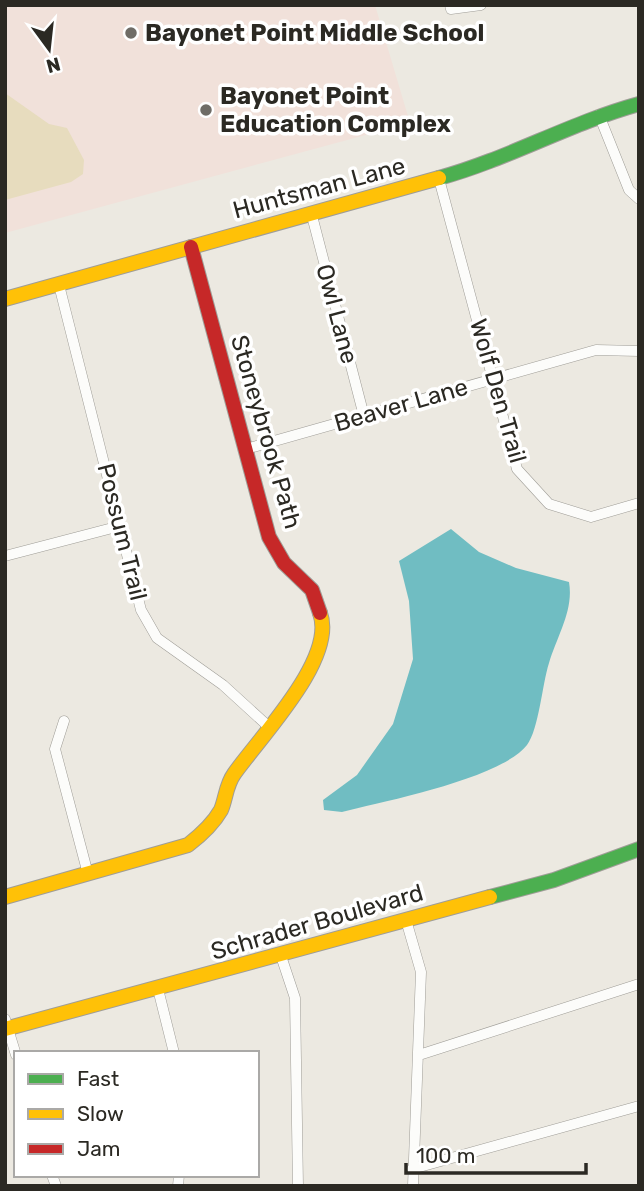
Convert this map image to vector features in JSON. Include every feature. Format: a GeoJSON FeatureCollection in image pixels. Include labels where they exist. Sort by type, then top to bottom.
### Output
{"type":"FeatureCollection","features":[{"type":"Feature","properties":{"kind":"street"},"geometry":{"type":"LineString","coordinates":[[450,5],[451,9],[481,5]]}},
{"type":"Feature","properties":{"kind":"street","name":"Huntsman Lane"},"geometry":{"type":"LineString","coordinates":[[5,299],[483,166],[599,115],[639,104]]}},
{"type":"Feature","properties":{"kind":"street"},"geometry":{"type":"LineString","coordinates":[[599,115],[629,190],[639,199]]}},
{"type":"Feature","properties":{"kind":"street","name":"Wolf Den Trail"},"geometry":{"type":"LineString","coordinates":[[439,179],[517,469],[549,504],[591,517],[639,503]]}},
{"type":"Feature","properties":{"kind":"street","name":"Owl Lane"},"geometry":{"type":"LineString","coordinates":[[310,212],[364,416]]}},
{"type":"Feature","properties":{"kind":"street","name":"Stoneybrook Path"},"geometry":{"type":"LineString","coordinates":[[5,897],[188,845],[204,833],[220,809],[231,778],[309,672],[321,646],[323,620],[312,590],[284,563],[270,537],[191,247]]}},
{"type":"Feature","properties":{"kind":"street","name":"Possum Trail"},"geometry":{"type":"LineString","coordinates":[[59,285],[141,610],[157,638],[223,685],[269,727]]}},
{"type":"Feature","properties":{"kind":"street","name":"Beaver Lane"},"geometry":{"type":"LineString","coordinates":[[246,449],[596,350],[639,351]]}},
{"type":"Feature","properties":{"kind":"street"},"geometry":{"type":"LineString","coordinates":[[5,556],[120,526]]}},
{"type":"Feature","properties":{"kind":"street"},"geometry":{"type":"LineString","coordinates":[[64,721],[55,749],[88,874]]}},
{"type":"Feature","properties":{"kind":"street","name":"Schrader Boulevard"},"geometry":{"type":"LineString","coordinates":[[6,1025],[281,956],[554,880],[639,849]]}},
{"type":"Feature","properties":{"kind":"street"},"geometry":{"type":"LineString","coordinates":[[406,920],[421,972],[412,1169],[414,1186]]}},
{"type":"Feature","properties":{"kind":"street"},"geometry":{"type":"LineString","coordinates":[[281,956],[295,998],[298,1186]]}},
{"type":"Feature","properties":{"kind":"street"},"geometry":{"type":"LineString","coordinates":[[419,1055],[639,984]]}},
{"type":"Feature","properties":{"kind":"street"},"geometry":{"type":"LineString","coordinates":[[158,989],[174,1051]]}},
{"type":"Feature","properties":{"kind":"street"},"geometry":{"type":"LineString","coordinates":[[6,1025],[15,1051]]}},
{"type":"Feature","properties":{"kind":"street"},"geometry":{"type":"LineString","coordinates":[[412,1169],[639,1106]]}},
{"type":"Feature","properties":{"kind":"shaded area","name":"Bayonet Point Education Complex"},"geometry":{"type":"Polygon","coordinates":[[[5,5],[375,5],[410,123],[5,233],[5,5]]]}},
{"type":"Feature","properties":{"kind":"shaded area"},"geometry":{"type":"Polygon","coordinates":[[[5,93],[49,124],[67,128],[84,160],[83,174],[71,182],[5,200],[5,93]]]}},
{"type":"Feature","properties":{"kind":"water"},"geometry":{"type":"Polygon","coordinates":[[[451,529],[479,552],[516,568],[569,582],[567,613],[549,663],[531,738],[513,757],[468,778],[342,812],[324,810],[323,800],[357,775],[393,724],[413,659],[409,601],[399,561],[451,529]]]}},
{"type":"Feature","properties":{"kind":"traffic: fast"},"geometry":{"type":"LineString","coordinates":[[439,178],[639,104]]}},
{"type":"Feature","properties":{"kind":"traffic: fast"},"geometry":{"type":"LineString","coordinates":[[490,897],[554,880],[639,849]]}},
{"type":"Feature","properties":{"kind":"traffic: slow"},"geometry":{"type":"LineString","coordinates":[[5,299],[439,178]]}},
{"type":"Feature","properties":{"kind":"traffic: slow"},"geometry":{"type":"LineString","coordinates":[[5,897],[188,845],[202,833],[221,810],[234,774],[307,675],[322,632],[320,613]]}},
{"type":"Feature","properties":{"kind":"traffic: slow"},"geometry":{"type":"LineString","coordinates":[[5,1029],[490,897]]}},
{"type":"Feature","properties":{"kind":"traffic: jam"},"geometry":{"type":"LineString","coordinates":[[191,247],[269,537],[284,563],[312,590],[320,613]]}},
{"type":"Feature","properties":{"kind":"place","name":"Bayonet Point Middle School"},"geometry":{"type":"Point","coordinates":[131,33]}},
{"type":"Feature","properties":{"kind":"place","name":"Bayonet Point Education Complex"},"geometry":{"type":"Point","coordinates":[206,110]}}]}
